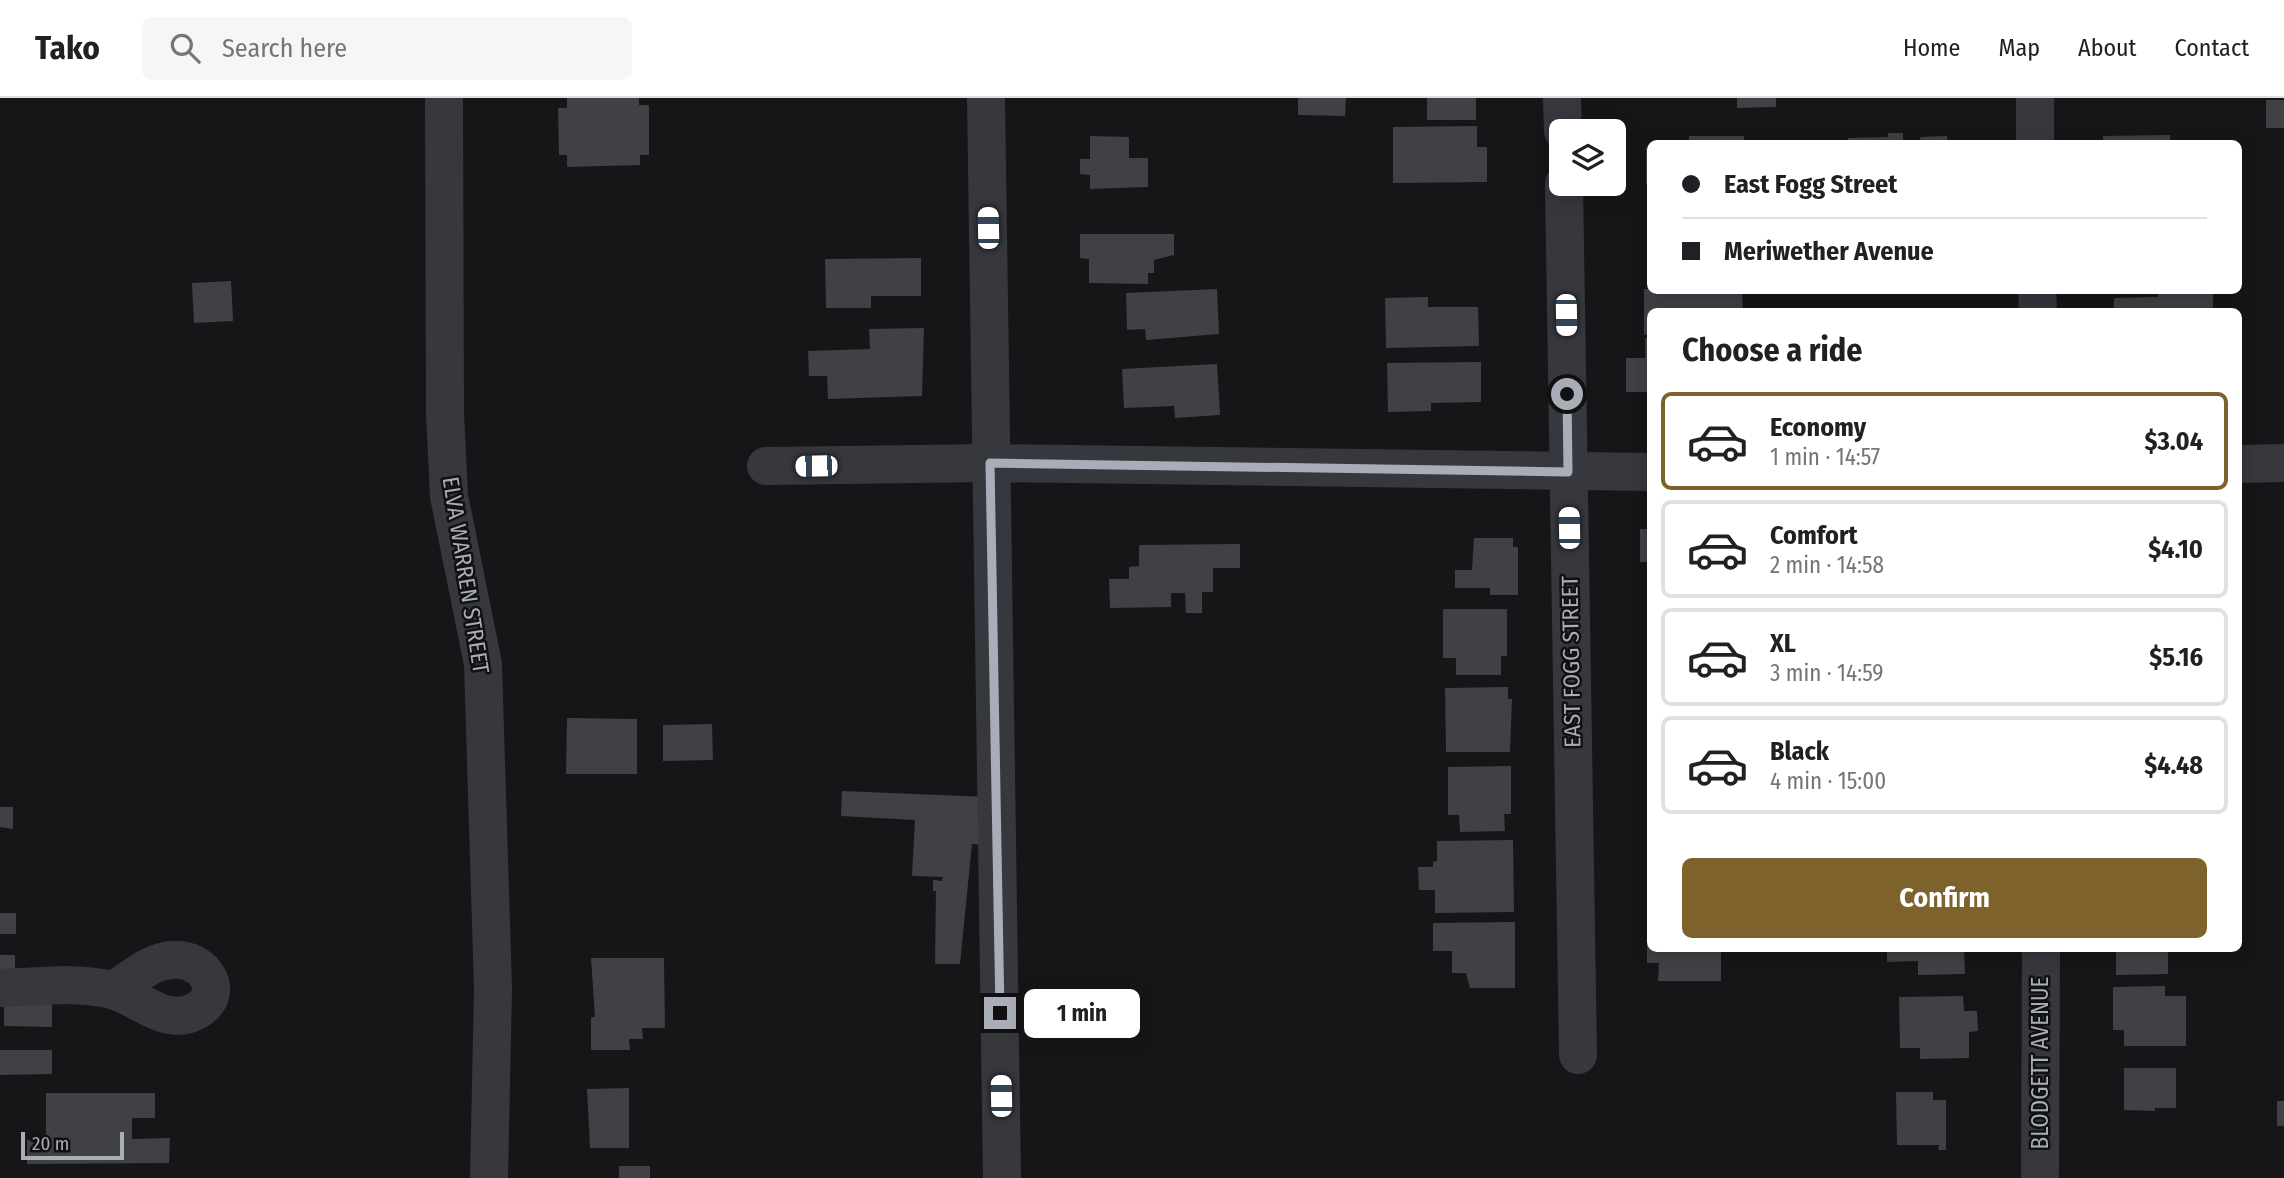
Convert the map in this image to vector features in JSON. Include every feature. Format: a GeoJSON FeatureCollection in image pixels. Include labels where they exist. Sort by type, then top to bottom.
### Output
{"type":"FeatureCollection","features":[{"type":"Feature","properties":{"kind":"street","name":"ELVA WARREN STREET"},"geometry":{"type":"LineString","coordinates":[[444,98],[445,413],[449,496],[483,664],[493,988],[489,1178]]}},
{"type":"Feature","properties":{"kind":"street"},"geometry":{"type":"LineString","coordinates":[[986,98],[1002,1178]]}},
{"type":"Feature","properties":{"kind":"street"},"geometry":{"type":"LineString","coordinates":[[1562,98],[1563,119]]}},
{"type":"Feature","properties":{"kind":"street"},"geometry":{"type":"LineString","coordinates":[[2035,98],[2035,140]]}},
{"type":"Feature","properties":{"kind":"street","name":"EAST FOGG STREET"},"geometry":{"type":"LineString","coordinates":[[1564,196],[1578,1055]]}},
{"type":"Feature","properties":{"kind":"street"},"geometry":{"type":"LineString","coordinates":[[766,466],[990,463],[1647,472]]}},
{"type":"Feature","properties":{"kind":"street"},"geometry":{"type":"LineString","coordinates":[[2242,464],[2284,463]]}},
{"type":"Feature","properties":{"kind":"street","name":"BLODGETT AVENUE"},"geometry":{"type":"LineString","coordinates":[[2040,1178],[2041,952]]}},
{"type":"Feature","properties":{"kind":"street"},"geometry":{"type":"LineString","coordinates":[[0,988],[79,985],[114,990]]}},
{"type":"Feature","properties":{"kind":"building"},"geometry":{"type":"Polygon","coordinates":[[[567,98],[639,98],[639,105],[649,105],[649,155],[640,155],[640,165],[567,167],[567,155],[559,155],[558,108],[567,108],[567,98]]]}},
{"type":"Feature","properties":{"kind":"building"},"geometry":{"type":"Polygon","coordinates":[[[1298,98],[1346,98],[1345,116],[1298,115],[1298,98]]]}},
{"type":"Feature","properties":{"kind":"building"},"geometry":{"type":"Polygon","coordinates":[[[1427,98],[1476,98],[1476,120],[1427,120],[1427,98]]]}},
{"type":"Feature","properties":{"kind":"building"},"geometry":{"type":"Polygon","coordinates":[[[1737,98],[1776,98],[1776,107],[1737,108],[1737,98]]]}},
{"type":"Feature","properties":{"kind":"building"},"geometry":{"type":"Polygon","coordinates":[[[2266,100],[2284,100],[2284,128],[2266,128],[2266,100]]]}},
{"type":"Feature","properties":{"kind":"building"},"geometry":{"type":"Polygon","coordinates":[[[1477,126],[1477,147],[1487,147],[1487,182],[1393,183],[1393,127],[1477,126]]]}},
{"type":"Feature","properties":{"kind":"building"},"geometry":{"type":"Polygon","coordinates":[[[1888,133],[1903,133],[1903,140],[1848,140],[1848,138],[1888,137],[1888,133]]]}},
{"type":"Feature","properties":{"kind":"building"},"geometry":{"type":"Polygon","coordinates":[[[2170,135],[2170,140],[2103,140],[2103,136],[2170,135]]]}},
{"type":"Feature","properties":{"kind":"building"},"geometry":{"type":"Polygon","coordinates":[[[1090,136],[1129,137],[1129,158],[1148,158],[1148,187],[1090,189],[1090,175],[1080,174],[1080,159],[1090,159],[1090,136]]]}},
{"type":"Feature","properties":{"kind":"building"},"geometry":{"type":"Polygon","coordinates":[[[1689,136],[1744,136],[1744,140],[1689,140],[1689,136]]]}},
{"type":"Feature","properties":{"kind":"building"},"geometry":{"type":"Polygon","coordinates":[[[1947,136],[1947,140],[1920,140],[1920,137],[1947,136]]]}},
{"type":"Feature","properties":{"kind":"building"},"geometry":{"type":"Polygon","coordinates":[[[1646,147],[1647,147],[1647,184],[1646,147]]]}},
{"type":"Feature","properties":{"kind":"building"},"geometry":{"type":"Polygon","coordinates":[[[1080,234],[1174,234],[1174,255],[1154,260],[1154,273],[1148,273],[1148,284],[1089,283],[1089,259],[1080,258],[1080,234]]]}},
{"type":"Feature","properties":{"kind":"building"},"geometry":{"type":"Polygon","coordinates":[[[921,258],[921,296],[871,296],[871,308],[826,308],[825,259],[921,258]]]}},
{"type":"Feature","properties":{"kind":"building"},"geometry":{"type":"Polygon","coordinates":[[[231,281],[233,321],[194,323],[192,283],[231,281]]]}},
{"type":"Feature","properties":{"kind":"building"},"geometry":{"type":"Polygon","coordinates":[[[1217,289],[1219,334],[1146,340],[1145,329],[1127,330],[1126,293],[1217,289]]]}},
{"type":"Feature","properties":{"kind":"building"},"geometry":{"type":"Polygon","coordinates":[[[1644,289],[1647,289],[1647,294],[1742,294],[1743,308],[1647,308],[1647,334],[1644,335],[1644,289]]]}},
{"type":"Feature","properties":{"kind":"building"},"geometry":{"type":"Polygon","coordinates":[[[2158,294],[2213,294],[2213,308],[2114,308],[2114,298],[2158,297],[2158,294]]]}},
{"type":"Feature","properties":{"kind":"building"},"geometry":{"type":"Polygon","coordinates":[[[1428,297],[1428,307],[1478,307],[1479,346],[1386,348],[1385,298],[1428,297]]]}},
{"type":"Feature","properties":{"kind":"building"},"geometry":{"type":"Polygon","coordinates":[[[924,328],[922,396],[828,399],[827,376],[809,376],[808,351],[870,349],[869,329],[924,328]]]}},
{"type":"Feature","properties":{"kind":"building"},"geometry":{"type":"Polygon","coordinates":[[[1647,338],[1647,392],[1626,392],[1626,358],[1645,358],[1647,338]]]}},
{"type":"Feature","properties":{"kind":"building"},"geometry":{"type":"Polygon","coordinates":[[[1481,362],[1481,402],[1431,403],[1431,411],[1388,412],[1387,363],[1481,362]]]}},
{"type":"Feature","properties":{"kind":"building"},"geometry":{"type":"Polygon","coordinates":[[[1217,364],[1220,415],[1175,418],[1174,406],[1124,408],[1122,369],[1217,364]]]}},
{"type":"Feature","properties":{"kind":"building"},"geometry":{"type":"Polygon","coordinates":[[[1640,529],[1647,529],[1647,562],[1640,562],[1640,529]]]}},
{"type":"Feature","properties":{"kind":"building"},"geometry":{"type":"Polygon","coordinates":[[[1474,538],[1513,538],[1513,547],[1518,547],[1518,595],[1490,595],[1490,588],[1455,588],[1455,570],[1472,570],[1474,538]]]}},
{"type":"Feature","properties":{"kind":"building"},"geometry":{"type":"Polygon","coordinates":[[[1240,544],[1240,568],[1213,568],[1213,592],[1202,592],[1202,613],[1186,613],[1185,593],[1171,593],[1171,607],[1110,608],[1109,579],[1129,579],[1129,567],[1139,566],[1139,545],[1240,544]]]}},
{"type":"Feature","properties":{"kind":"building"},"geometry":{"type":"Polygon","coordinates":[[[1443,609],[1507,609],[1507,656],[1501,656],[1501,675],[1456,675],[1456,658],[1443,658],[1443,609]]]}},
{"type":"Feature","properties":{"kind":"building"},"geometry":{"type":"Polygon","coordinates":[[[1508,687],[1508,699],[1512,699],[1510,752],[1446,752],[1445,688],[1508,687]]]}},
{"type":"Feature","properties":{"kind":"building"},"geometry":{"type":"Polygon","coordinates":[[[567,718],[637,719],[637,774],[566,774],[567,718]]]}},
{"type":"Feature","properties":{"kind":"building"},"geometry":{"type":"Polygon","coordinates":[[[712,724],[713,760],[663,761],[663,725],[712,724]]]}},
{"type":"Feature","properties":{"kind":"building"},"geometry":{"type":"Polygon","coordinates":[[[1511,766],[1511,814],[1504,814],[1505,831],[1460,832],[1459,815],[1448,815],[1448,767],[1511,766]]]}},
{"type":"Feature","properties":{"kind":"building"},"geometry":{"type":"Polygon","coordinates":[[[842,791],[987,797],[985,845],[972,844],[960,964],[935,964],[936,891],[933,891],[933,880],[942,881],[943,877],[912,876],[915,820],[841,816],[842,791]]]}},
{"type":"Feature","properties":{"kind":"building"},"geometry":{"type":"Polygon","coordinates":[[[0,807],[13,807],[13,829],[0,827],[0,807]]]}},
{"type":"Feature","properties":{"kind":"building"},"geometry":{"type":"Polygon","coordinates":[[[1513,840],[1514,912],[1435,913],[1435,890],[1419,890],[1418,867],[1433,867],[1433,862],[1437,861],[1437,841],[1513,840]]]}},
{"type":"Feature","properties":{"kind":"building"},"geometry":{"type":"Polygon","coordinates":[[[0,913],[16,913],[16,934],[0,934],[0,913]]]}},
{"type":"Feature","properties":{"kind":"building"},"geometry":{"type":"Polygon","coordinates":[[[1515,922],[1515,988],[1470,988],[1466,973],[1452,973],[1452,951],[1433,951],[1433,923],[1515,922]]]}},
{"type":"Feature","properties":{"kind":"building"},"geometry":{"type":"Polygon","coordinates":[[[1647,952],[1721,952],[1721,981],[1658,981],[1659,963],[1647,963],[1647,952]]]}},
{"type":"Feature","properties":{"kind":"building"},"geometry":{"type":"Polygon","coordinates":[[[1887,952],[1964,952],[1965,974],[1918,975],[1918,961],[1887,962],[1887,952]]]}},
{"type":"Feature","properties":{"kind":"building"},"geometry":{"type":"Polygon","coordinates":[[[2116,952],[2168,952],[2168,974],[2116,975],[2116,952]]]}},
{"type":"Feature","properties":{"kind":"building"},"geometry":{"type":"Polygon","coordinates":[[[0,955],[15,955],[15,978],[0,978],[0,955]]]}},
{"type":"Feature","properties":{"kind":"building"},"geometry":{"type":"Polygon","coordinates":[[[591,958],[664,958],[665,1028],[642,1028],[643,1039],[629,1039],[630,1050],[591,1050],[591,1017],[595,1017],[591,958]]]}},
{"type":"Feature","properties":{"kind":"building"},"geometry":{"type":"Polygon","coordinates":[[[2165,986],[2165,996],[2186,996],[2186,1046],[2124,1046],[2124,1030],[2113,1030],[2113,987],[2165,986]]]}},
{"type":"Feature","properties":{"kind":"building"},"geometry":{"type":"Polygon","coordinates":[[[1963,996],[1964,1011],[1977,1011],[1978,1031],[1969,1032],[1969,1058],[1920,1059],[1920,1048],[1900,1048],[1899,997],[1963,996]]]}},
{"type":"Feature","properties":{"kind":"building"},"geometry":{"type":"Polygon","coordinates":[[[4,1000],[52,1000],[52,1027],[4,1026],[4,1000]]]}},
{"type":"Feature","properties":{"kind":"building"},"geometry":{"type":"Polygon","coordinates":[[[0,1050],[52,1050],[52,1074],[0,1075],[0,1050]]]}},
{"type":"Feature","properties":{"kind":"building"},"geometry":{"type":"Polygon","coordinates":[[[2124,1068],[2176,1068],[2176,1108],[2155,1108],[2155,1111],[2124,1110],[2124,1068]]]}},
{"type":"Feature","properties":{"kind":"building"},"geometry":{"type":"Polygon","coordinates":[[[629,1088],[629,1148],[590,1148],[587,1089],[629,1088]]]}},
{"type":"Feature","properties":{"kind":"building"},"geometry":{"type":"Polygon","coordinates":[[[1896,1092],[1933,1092],[1933,1100],[1946,1100],[1946,1150],[1938,1150],[1939,1145],[1897,1145],[1896,1092]]]}},
{"type":"Feature","properties":{"kind":"building"},"geometry":{"type":"Polygon","coordinates":[[[46,1093],[155,1093],[155,1118],[132,1118],[132,1139],[170,1138],[169,1163],[27,1164],[27,1140],[46,1141],[46,1093]]]}},
{"type":"Feature","properties":{"kind":"building"},"geometry":{"type":"Polygon","coordinates":[[[2277,1101],[2284,1101],[2284,1126],[2277,1126],[2277,1101]]]}},
{"type":"Feature","properties":{"kind":"building"},"geometry":{"type":"Polygon","coordinates":[[[619,1166],[650,1166],[650,1178],[619,1178],[619,1166]]]}},
{"type":"Feature","properties":{"kind":"route"},"geometry":{"type":"LineString","coordinates":[[1000,1013],[990,463],[1568,472],[1567,394]]}}]}
